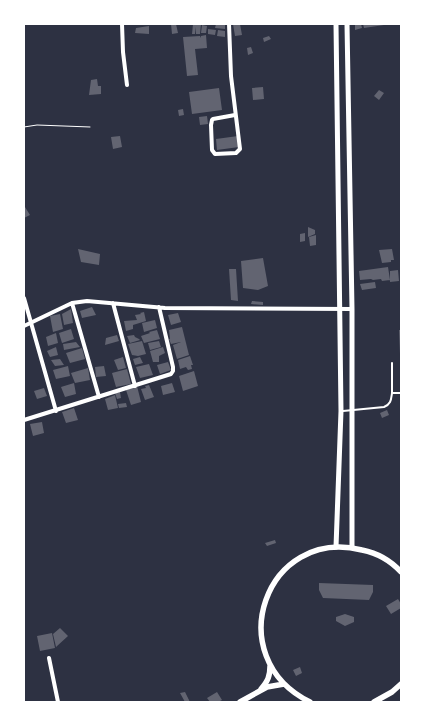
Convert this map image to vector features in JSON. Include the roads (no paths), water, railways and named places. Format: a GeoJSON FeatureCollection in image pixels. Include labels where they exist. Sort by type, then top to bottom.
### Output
{"type":"FeatureCollection","features":[{"type":"Feature","properties":{"kind":"highway"},"geometry":{"type":"LineString","coordinates":[[310,702],[292,692],[284,684],[270,666],[265,652],[261,624],[263,609],[275,582],[284,571],[308,554],[336,547],[352,547],[372,552],[390,562],[401,572]]}},
{"type":"Feature","properties":{"kind":"highway"},"geometry":{"type":"LineString","coordinates":[[390,562],[401,565]]}},
{"type":"Feature","properties":{"kind":"highway"},"geometry":{"type":"LineString","coordinates":[[261,689],[269,676],[270,666]]}},
{"type":"Feature","properties":{"kind":"highway"},"geometry":{"type":"LineString","coordinates":[[240,702],[261,689],[284,684]]}},
{"type":"Feature","properties":{"kind":"highway"},"geometry":{"type":"LineString","coordinates":[[374,702],[392,692],[401,684]]}},
{"type":"Feature","properties":{"kind":"main road"},"geometry":{"type":"LineString","coordinates":[[336,24],[341,411],[336,547]]}},
{"type":"Feature","properties":{"kind":"main road"},"geometry":{"type":"LineString","coordinates":[[347,24],[352,309],[352,547]]}},
{"type":"Feature","properties":{"kind":"main road"},"geometry":{"type":"LineString","coordinates":[[338,238],[350,238]]}},
{"type":"Feature","properties":{"kind":"street"},"geometry":{"type":"LineString","coordinates":[[122,24],[127,85]]}},
{"type":"Feature","properties":{"kind":"street"},"geometry":{"type":"LineString","coordinates":[[229,24],[231,76],[240,149],[236,153],[215,154],[212,150],[210,125],[212,120],[235,115]]}},
{"type":"Feature","properties":{"kind":"street"},"geometry":{"type":"LineString","coordinates":[[24,298],[56,411]]}},
{"type":"Feature","properties":{"kind":"street"},"geometry":{"type":"LineString","coordinates":[[24,326],[72,303],[88,301],[159,307],[352,309]]}},
{"type":"Feature","properties":{"kind":"street"},"geometry":{"type":"LineString","coordinates":[[72,303],[99,397]]}},
{"type":"Feature","properties":{"kind":"street"},"geometry":{"type":"LineString","coordinates":[[113,303],[136,386]]}},
{"type":"Feature","properties":{"kind":"street"},"geometry":{"type":"LineString","coordinates":[[24,420],[136,386],[168,375],[173,371],[159,307]]}},
{"type":"Feature","properties":{"kind":"street"},"geometry":{"type":"LineString","coordinates":[[49,658],[58,702]]}},
{"type":"Feature","properties":{"kind":"lane"},"geometry":{"type":"LineString","coordinates":[[341,411],[388,406],[391,402],[392,393],[392,363]]}},
{"type":"Feature","properties":{"kind":"lane"},"geometry":{"type":"LineString","coordinates":[[392,393],[401,393]]}}]}
